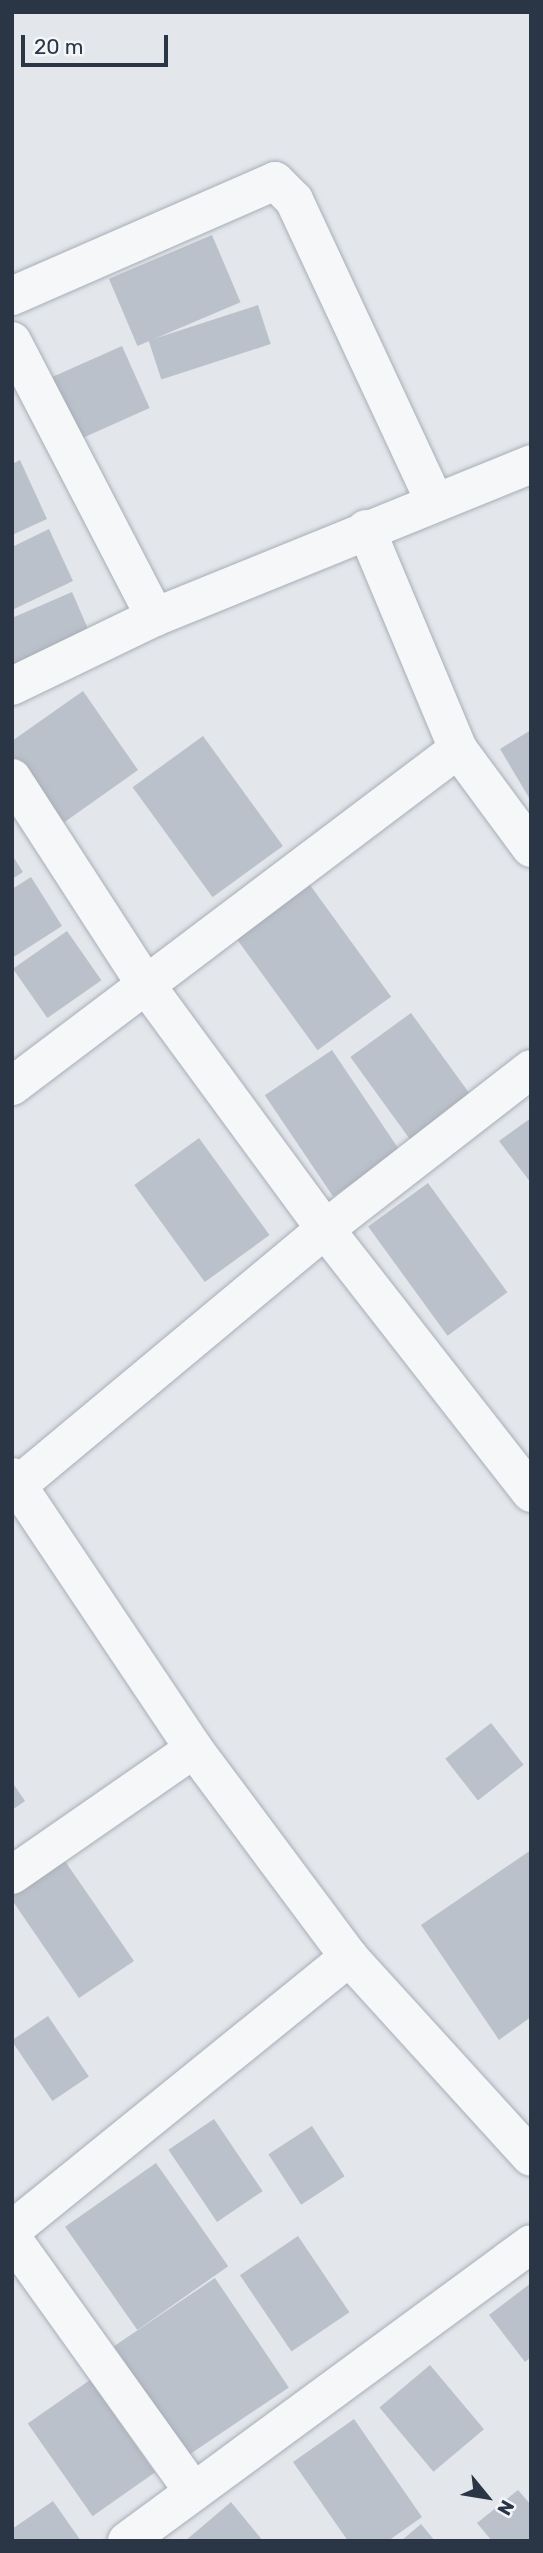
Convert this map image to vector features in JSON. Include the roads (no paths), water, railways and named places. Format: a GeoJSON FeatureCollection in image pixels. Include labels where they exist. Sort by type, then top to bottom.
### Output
{"type":"FeatureCollection","features":[{"type":"Feature","properties":{"kind":"street"},"geometry":{"type":"LineString","coordinates":[[12,296],[275,181],[294,200],[435,502]]}},
{"type":"Feature","properties":{"kind":"street"},"geometry":{"type":"LineString","coordinates":[[12,341],[155,617]]}},
{"type":"Feature","properties":{"kind":"street"},"geometry":{"type":"LineString","coordinates":[[12,686],[155,617],[531,464]]}},
{"type":"Feature","properties":{"kind":"street"},"geometry":{"type":"LineString","coordinates":[[366,530],[458,749],[531,848]]}},
{"type":"Feature","properties":{"kind":"street"},"geometry":{"type":"LineString","coordinates":[[12,1086],[458,749]]}},
{"type":"Feature","properties":{"kind":"street"},"geometry":{"type":"LineString","coordinates":[[12,778],[146,985],[325,1229],[531,1493]]}},
{"type":"Feature","properties":{"kind":"street"},"geometry":{"type":"LineString","coordinates":[[531,1069],[325,1229],[15,1484],[194,1749],[349,1956],[531,2157]]}},
{"type":"Feature","properties":{"kind":"street"},"geometry":{"type":"LineString","coordinates":[[12,1875],[194,1749]]}},
{"type":"Feature","properties":{"kind":"street"},"geometry":{"type":"LineString","coordinates":[[12,2230],[349,1956]]}},
{"type":"Feature","properties":{"kind":"street"},"geometry":{"type":"LineString","coordinates":[[12,2238],[194,2492]]}},
{"type":"Feature","properties":{"kind":"street"},"geometry":{"type":"LineString","coordinates":[[127,2541],[531,2244]]}}]}
